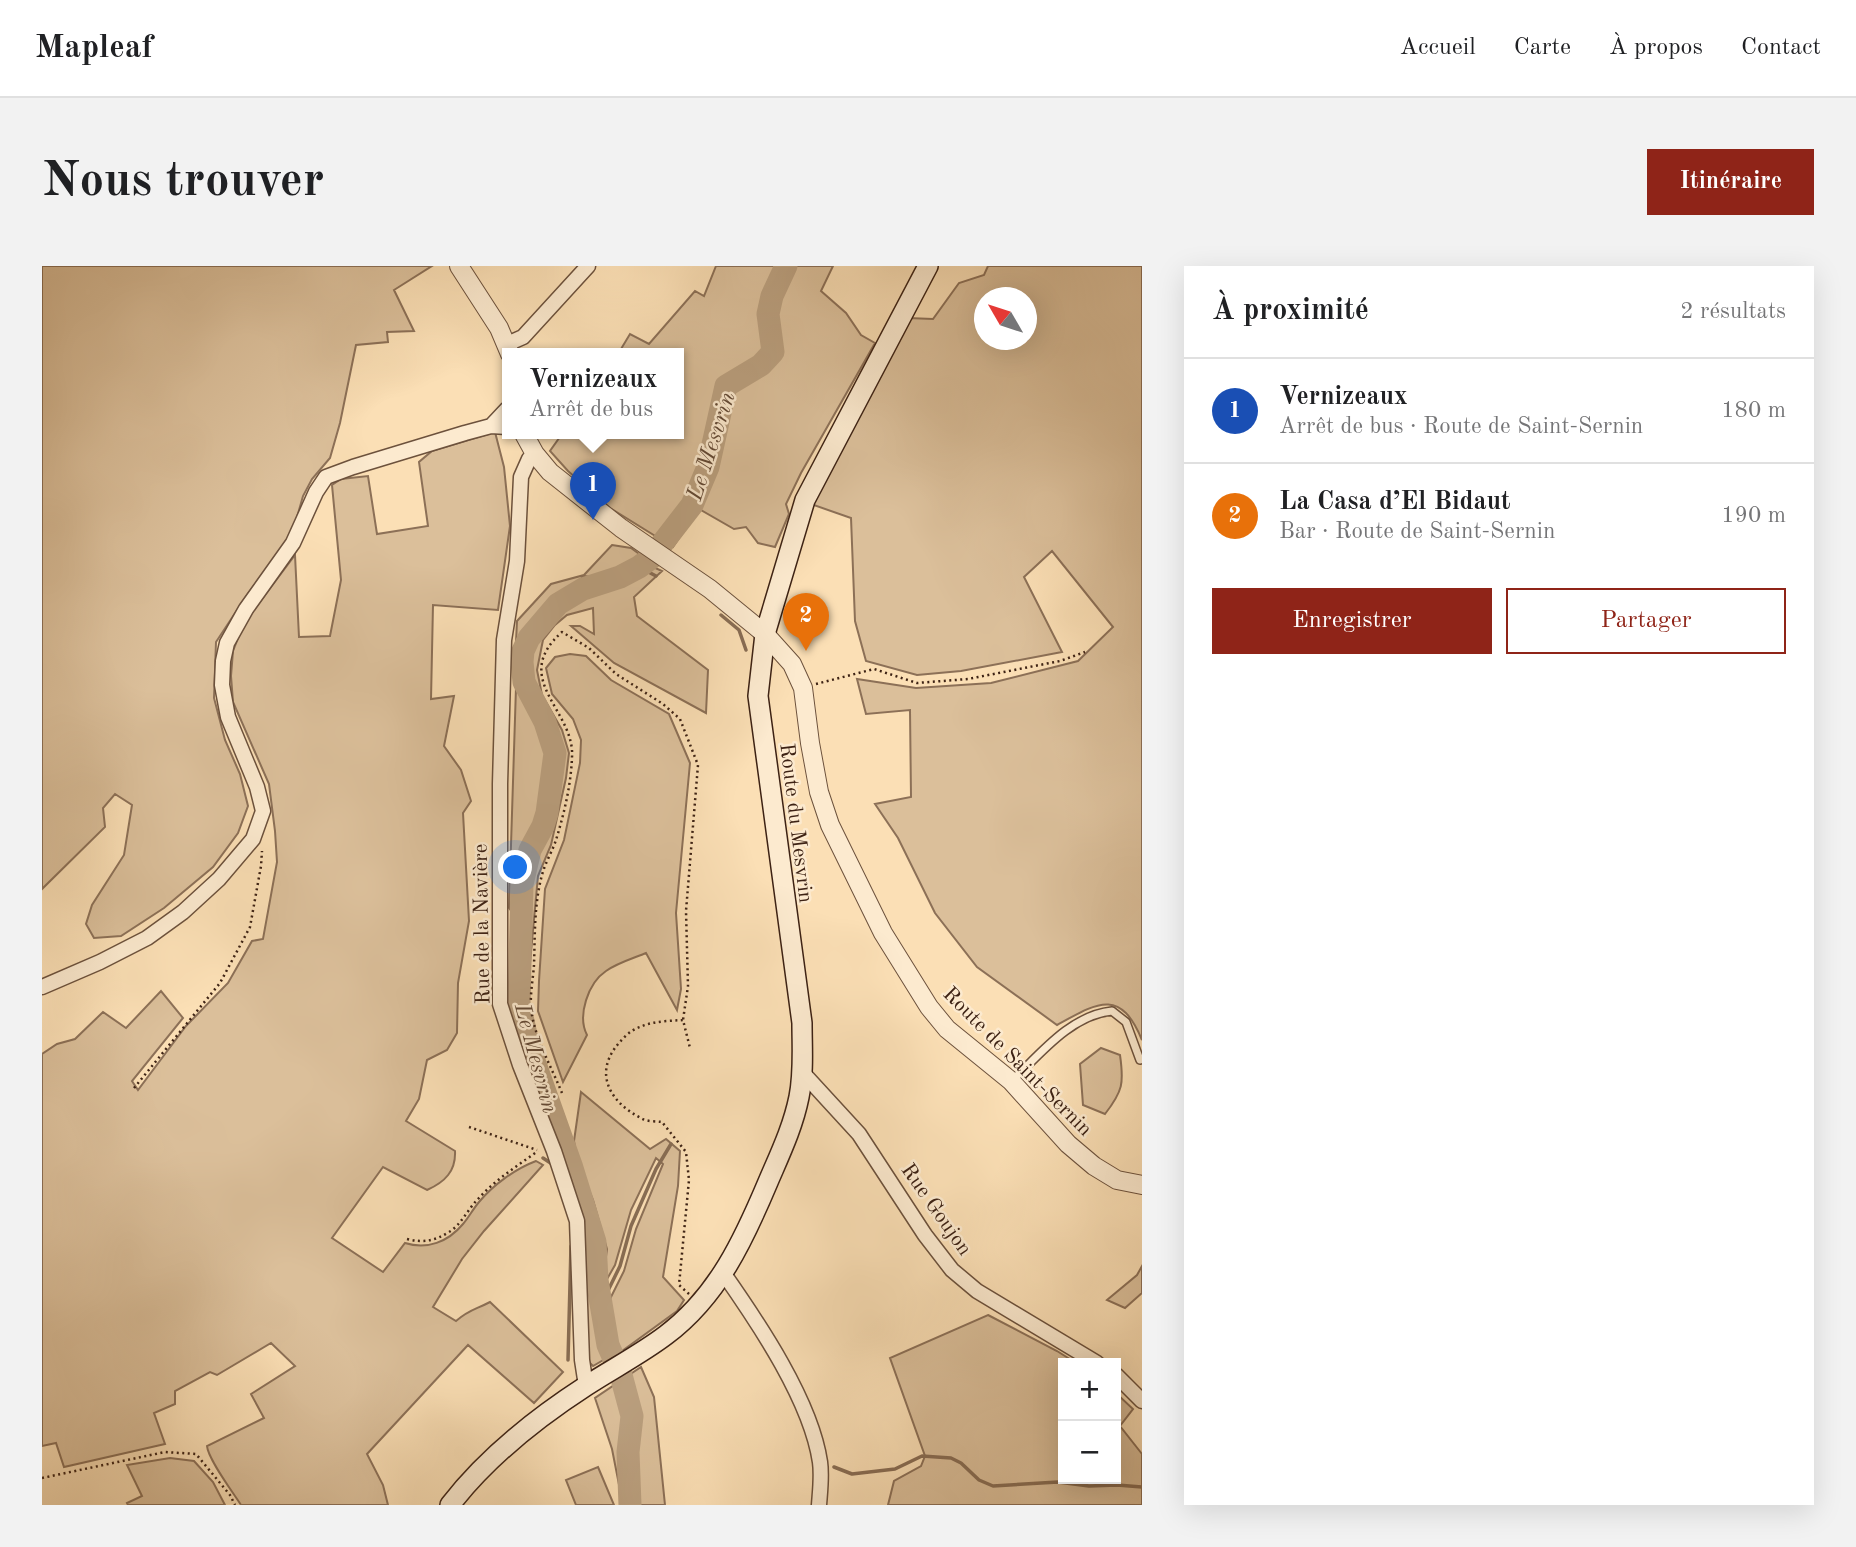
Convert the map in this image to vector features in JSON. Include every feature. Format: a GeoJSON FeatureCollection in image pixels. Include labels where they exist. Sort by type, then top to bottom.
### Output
{"type":"FeatureCollection","features":[{"type":"Feature","properties":{"kind":"main road","name":"Route du Mesvrin"},"geometry":{"type":"LineString","coordinates":[[450,1505],[476,1474],[511,1441],[593,1381],[670,1333],[701,1302],[724,1274],[752,1220],[783,1148],[793,1120],[803,1073],[802,1023],[758,696],[765,634],[804,500],[928,266]]}},
{"type":"Feature","properties":{"kind":"street"},"geometry":{"type":"LineString","coordinates":[[459,266],[508,348]]}},
{"type":"Feature","properties":{"kind":"street"},"geometry":{"type":"LineString","coordinates":[[510,348],[588,266]]}},
{"type":"Feature","properties":{"kind":"street"},"geometry":{"type":"LineString","coordinates":[[491,426],[502,414]]}},
{"type":"Feature","properties":{"kind":"street"},"geometry":{"type":"LineString","coordinates":[[42,987],[147,938],[183,912],[219,879],[253,839],[263,811],[257,787],[228,718],[222,685],[223,661],[227,643],[293,543],[316,492],[326,477],[410,448],[491,426],[502,427]]}},
{"type":"Feature","properties":{"kind":"street"},"geometry":{"type":"LineString","coordinates":[[527,439],[535,454]]}},
{"type":"Feature","properties":{"kind":"street","name":"Route de Saint-Sernin"},"geometry":{"type":"LineString","coordinates":[[535,454],[550,472],[635,537],[710,589],[765,634],[792,664],[803,688],[810,743],[830,825],[883,933],[929,1007],[947,1029],[1011,1081],[1068,1144],[1094,1166],[1117,1180],[1142,1185]]}},
{"type":"Feature","properties":{"kind":"street","name":"Rue de la Navière"},"geometry":{"type":"LineString","coordinates":[[535,454],[529,459],[521,477],[517,561],[504,640],[500,784],[500,1004],[577,1221],[582,1360],[593,1381]]}},
{"type":"Feature","properties":{"kind":"street","name":"Rue Goujon"},"geometry":{"type":"LineString","coordinates":[[803,1073],[859,1134],[951,1270],[978,1291],[1089,1358]]}},
{"type":"Feature","properties":{"kind":"street"},"geometry":{"type":"LineString","coordinates":[[724,1274],[789,1379],[806,1414],[820,1458],[819,1505]]}},
{"type":"Feature","properties":{"kind":"street"},"geometry":{"type":"LineString","coordinates":[[1121,1381],[1142,1401]]}},
{"type":"Feature","properties":{"kind":"lane"},"geometry":{"type":"LineString","coordinates":[[1011,1081],[1069,1028],[1098,1013],[1112,1011],[1126,1022],[1140,1059]]}},
{"type":"Feature","properties":{"kind":"path"},"geometry":{"type":"LineString","coordinates":[[562,1093],[539,1040],[531,1008],[537,907],[542,874],[555,842],[572,766],[573,752],[567,729],[547,695],[541,671],[548,644],[562,632],[589,648],[616,674],[663,704],[680,719],[698,765],[686,911],[688,986],[683,1020],[690,1048]]}},
{"type":"Feature","properties":{"kind":"path"},"geometry":{"type":"LineString","coordinates":[[803,688],[874,669],[917,683],[968,679],[1060,661],[1085,652]]}},
{"type":"Feature","properties":{"kind":"path"},"geometry":{"type":"LineString","coordinates":[[134,1088],[220,983],[250,927],[262,852]]}},
{"type":"Feature","properties":{"kind":"path"},"geometry":{"type":"LineString","coordinates":[[683,1020],[638,1027],[621,1041],[612,1053],[605,1081],[612,1097],[643,1120],[662,1122],[686,1152],[689,1180],[679,1285],[701,1302]]}},
{"type":"Feature","properties":{"kind":"path"},"geometry":{"type":"LineString","coordinates":[[469,1127],[538,1151],[554,1151]]}},
{"type":"Feature","properties":{"kind":"path"},"geometry":{"type":"LineString","coordinates":[[407,1239],[419,1242],[433,1240],[452,1231],[477,1199],[502,1176],[538,1151]]}},
{"type":"Feature","properties":{"kind":"path"},"geometry":{"type":"LineString","coordinates":[[42,1478],[165,1451],[197,1454],[235,1505]]}},
{"type":"Feature","properties":{"kind":"shaded area"},"geometry":{"type":"Polygon","coordinates":[[[42,266],[432,266],[394,290],[414,331],[387,332],[388,342],[356,345],[330,458],[312,479],[303,496],[292,535],[216,642],[214,698],[225,740],[240,774],[248,806],[238,833],[213,867],[164,908],[121,936],[94,938],[86,924],[92,905],[124,855],[132,805],[115,794],[103,808],[105,827],[42,889],[42,266]]]}},
{"type":"Feature","properties":{"kind":"shaded area"},"geometry":{"type":"Polygon","coordinates":[[[716,266],[833,266],[821,291],[846,313],[861,335],[875,343],[801,473],[786,504],[789,514],[775,547],[758,543],[746,527],[734,529],[699,509],[673,547],[610,508],[568,471],[550,451],[558,439],[684,439],[684,348],[622,348],[630,334],[649,344],[695,291],[704,296],[716,266]]]}},
{"type":"Feature","properties":{"kind":"shaded area"},"geometry":{"type":"Polygon","coordinates":[[[988,266],[1142,266],[1142,1040],[1125,1012],[1106,1004],[1084,1011],[1057,1025],[977,967],[935,913],[898,838],[875,804],[911,797],[910,710],[866,714],[857,679],[916,688],[991,683],[1078,661],[1113,627],[1052,551],[1024,577],[1062,652],[961,671],[917,675],[866,661],[855,621],[851,518],[808,503],[908,318],[933,319],[959,283],[984,275],[988,266]]]}},
{"type":"Feature","properties":{"kind":"shaded area"},"geometry":{"type":"Polygon","coordinates":[[[495,432],[504,467],[510,526],[498,610],[433,605],[431,699],[454,696],[444,746],[461,770],[471,801],[463,813],[469,921],[458,983],[457,1033],[447,1050],[427,1060],[419,1099],[406,1121],[455,1151],[454,1164],[444,1179],[427,1190],[383,1167],[332,1238],[383,1272],[405,1243],[421,1246],[444,1240],[457,1230],[485,1196],[505,1178],[536,1161],[543,1165],[462,1259],[433,1307],[456,1321],[490,1302],[563,1372],[534,1403],[468,1345],[367,1454],[383,1485],[388,1505],[241,1505],[216,1467],[207,1446],[264,1418],[251,1394],[295,1366],[271,1343],[217,1375],[210,1372],[175,1391],[175,1404],[154,1413],[165,1444],[64,1467],[56,1443],[42,1446],[42,1054],[57,1044],[75,1039],[103,1012],[126,1028],[161,991],[183,1018],[132,1081],[138,1090],[186,1026],[228,983],[252,941],[263,939],[277,862],[269,784],[233,702],[233,651],[244,623],[295,555],[299,637],[330,636],[341,580],[332,485],[341,479],[368,476],[377,534],[428,526],[419,462],[432,451],[495,432]]]}},
{"type":"Feature","properties":{"kind":"shaded area"},"geometry":{"type":"Polygon","coordinates":[[[612,545],[631,548],[642,556],[600,578],[584,576],[538,615],[516,642],[517,621],[551,584],[584,575],[612,545]]]}},
{"type":"Feature","properties":{"kind":"shaded area"},"geometry":{"type":"Polygon","coordinates":[[[651,566],[662,571],[634,597],[637,616],[708,670],[706,713],[614,663],[571,626],[580,626],[594,634],[593,608],[567,615],[543,640],[537,670],[542,695],[562,730],[569,753],[551,845],[538,876],[527,996],[524,989],[526,908],[533,854],[546,835],[557,764],[556,745],[547,716],[532,690],[529,650],[537,635],[565,607],[587,595],[614,586],[651,566]]]}},
{"type":"Feature","properties":{"kind":"shaded area"},"geometry":{"type":"Polygon","coordinates":[[[570,654],[586,656],[611,680],[669,714],[690,763],[676,913],[681,989],[677,1010],[646,953],[610,968],[600,976],[589,992],[583,1019],[587,1035],[563,1082],[538,1011],[545,889],[564,840],[580,763],[581,740],[573,719],[552,694],[546,668],[555,657],[570,654]]]}},
{"type":"Feature","properties":{"kind":"shaded area"},"geometry":{"type":"Polygon","coordinates":[[[516,687],[541,730],[549,752],[541,819],[523,858],[515,916],[509,908],[516,687]]]}},
{"type":"Feature","properties":{"kind":"shaded area"},"geometry":{"type":"Polygon","coordinates":[[[1101,1048],[1120,1055],[1122,1073],[1119,1093],[1105,1114],[1083,1105],[1080,1064],[1101,1048]]]}},
{"type":"Feature","properties":{"kind":"shaded area"},"geometry":{"type":"Polygon","coordinates":[[[581,1092],[650,1149],[666,1139],[680,1151],[678,1186],[663,1277],[684,1300],[677,1311],[622,1351],[613,1345],[607,1305],[624,1271],[636,1229],[663,1164],[656,1158],[631,1210],[615,1265],[602,1288],[607,1249],[593,1200],[577,1161],[574,1141],[581,1092]]]}},
{"type":"Feature","properties":{"kind":"shaded area"},"geometry":{"type":"Polygon","coordinates":[[[586,1233],[605,1359],[593,1366],[587,1360],[586,1233]]]}},
{"type":"Feature","properties":{"kind":"shaded area"},"geometry":{"type":"Polygon","coordinates":[[[1142,1266],[1142,1293],[1125,1308],[1107,1300],[1137,1275],[1142,1266]]]}},
{"type":"Feature","properties":{"kind":"shaded area"},"geometry":{"type":"Polygon","coordinates":[[[988,1315],[1057,1351],[1068,1358],[1058,1358],[1058,1484],[1121,1484],[1121,1427],[1142,1454],[1142,1505],[888,1505],[894,1481],[921,1466],[925,1456],[890,1358],[988,1315]]]}},
{"type":"Feature","properties":{"kind":"shaded area"},"geometry":{"type":"Polygon","coordinates":[[[641,1367],[654,1397],[665,1505],[623,1505],[612,1449],[595,1398],[641,1367]]]}},
{"type":"Feature","properties":{"kind":"shaded area"},"geometry":{"type":"Polygon","coordinates":[[[1121,1398],[1133,1409],[1121,1425],[1121,1398]]]}},
{"type":"Feature","properties":{"kind":"shaded area"},"geometry":{"type":"Polygon","coordinates":[[[170,1458],[194,1461],[213,1482],[225,1505],[128,1505],[127,1503],[142,1496],[127,1465],[170,1458]]]}},
{"type":"Feature","properties":{"kind":"shaded area"},"geometry":{"type":"Polygon","coordinates":[[[598,1467],[614,1505],[576,1505],[566,1480],[598,1467]]]}},
{"type":"Feature","properties":{"kind":"waterway","name":"Le Mesvrin"},"geometry":{"type":"LineString","coordinates":[[630,1505],[628,1452],[632,1416],[621,1375],[608,1345],[597,1280],[595,1242],[528,1044],[519,1003],[522,884],[530,850],[547,813],[555,753],[545,722],[524,682],[523,651],[529,638],[558,604],[583,589],[620,577],[651,558],[692,505],[708,467],[726,386],[761,365],[773,352],[768,314],[772,296],[786,266]]}},
{"type":"Feature","properties":{"kind":"waterway"},"geometry":{"type":"LineString","coordinates":[[639,567],[656,576]]}},
{"type":"Feature","properties":{"kind":"waterway"},"geometry":{"type":"LineString","coordinates":[[721,615],[739,630],[746,650]]}},
{"type":"Feature","properties":{"kind":"waterway"},"geometry":{"type":"LineString","coordinates":[[601,1305],[620,1266],[631,1226],[656,1169],[671,1144]]}},
{"type":"Feature","properties":{"kind":"waterway"},"geometry":{"type":"LineString","coordinates":[[543,1158],[552,1164]]}},
{"type":"Feature","properties":{"kind":"waterway"},"geometry":{"type":"LineString","coordinates":[[568,1360],[571,1246]]}},
{"type":"Feature","properties":{"kind":"waterway"},"geometry":{"type":"LineString","coordinates":[[834,1467],[852,1474],[895,1469],[922,1456],[951,1458],[961,1463],[979,1480],[993,1486],[1058,1482],[1089,1486],[1142,1487]]}},
{"type":"Feature","properties":{"kind":"place","name":"Vernizeaux"},"geometry":{"type":"Point","coordinates":[593,520]}},
{"type":"Feature","properties":{"kind":"place","name":"La Casa d’El Bidaut"},"geometry":{"type":"Point","coordinates":[806,651]}}]}
